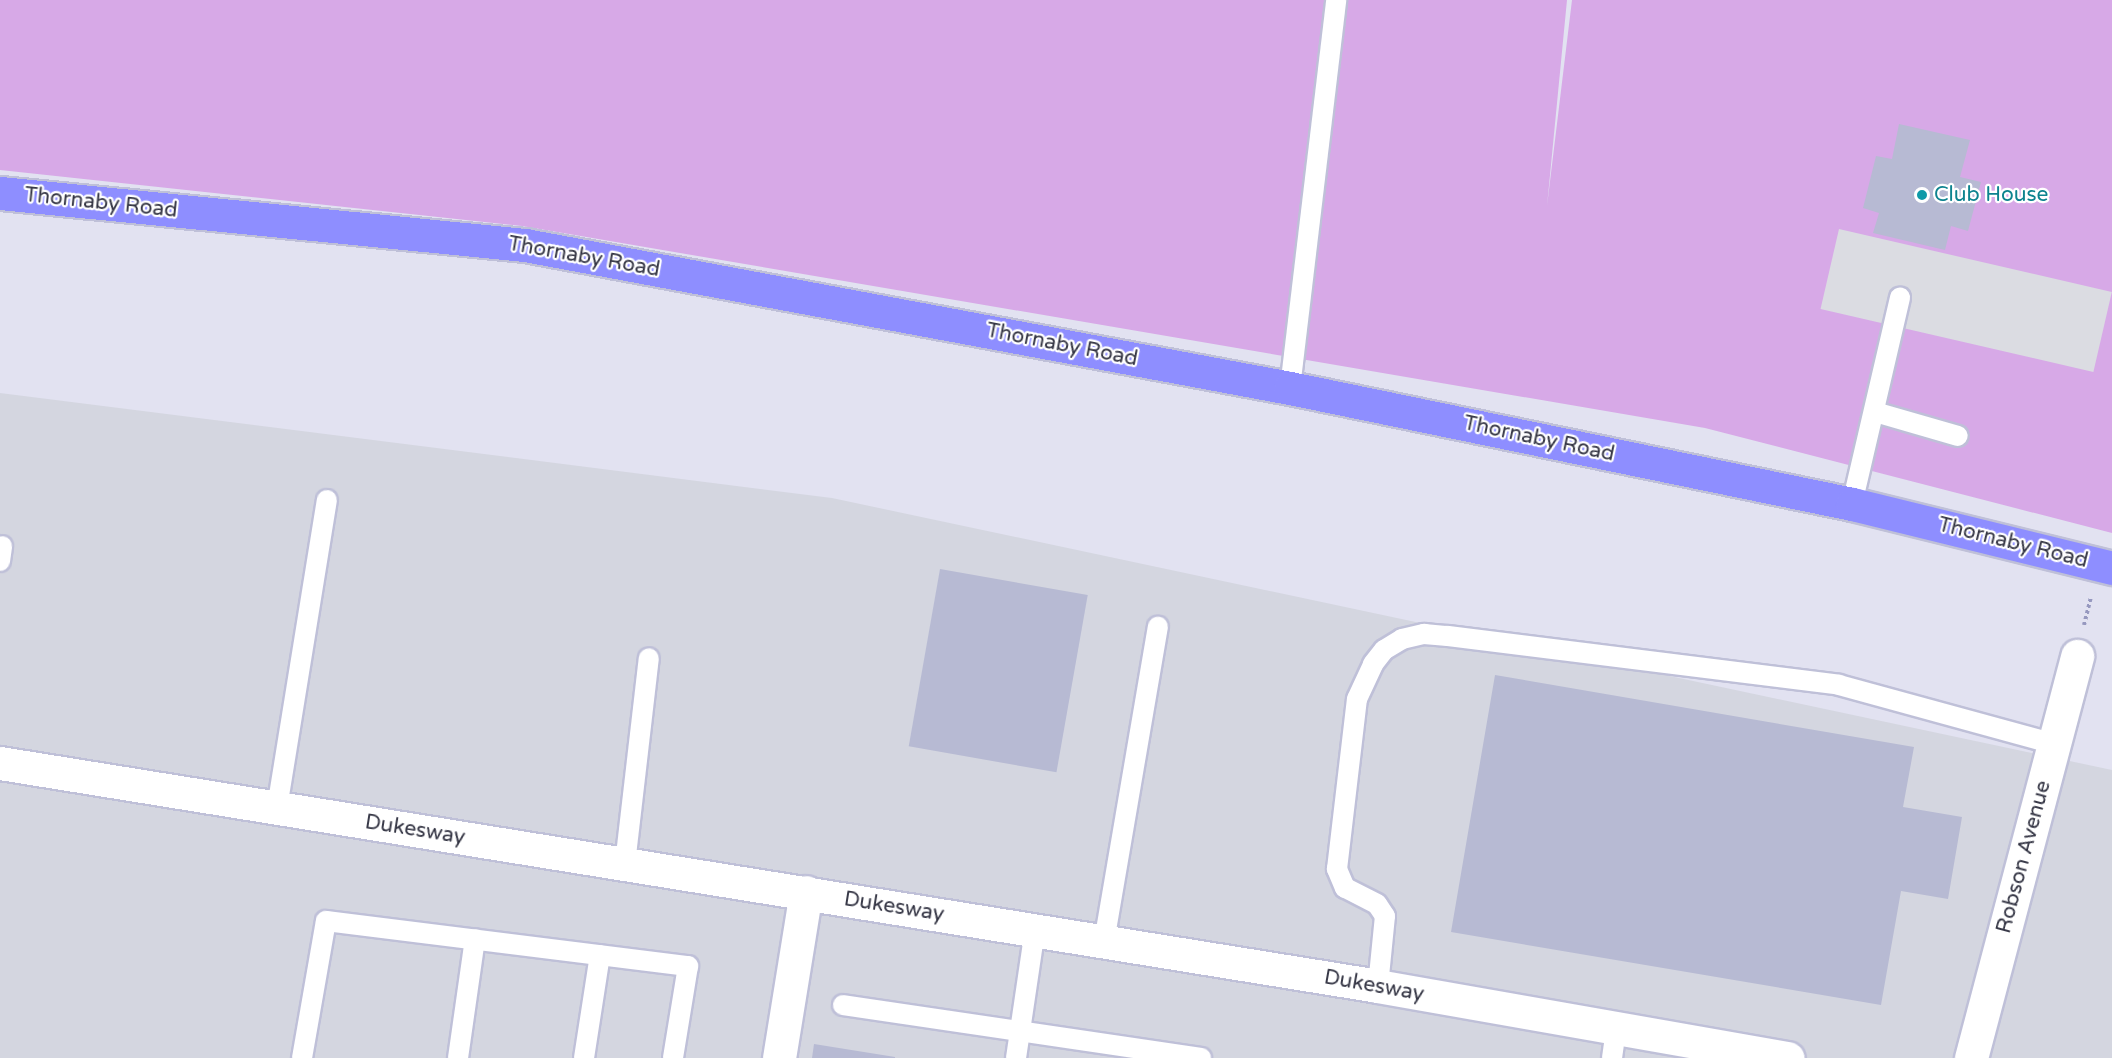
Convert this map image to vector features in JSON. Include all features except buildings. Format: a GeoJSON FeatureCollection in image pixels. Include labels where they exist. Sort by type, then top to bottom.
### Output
{"type":"FeatureCollection","features":[{"type":"Feature","properties":{"kind":"main road","name":"Thornaby Road"},"geometry":{"type":"LineString","coordinates":[[0,193],[525,245],[1290,388],[1852,504],[2105,566]]}},
{"type":"Feature","properties":{"kind":"street","name":"Robson Avenue"},"geometry":{"type":"LineString","coordinates":[[1971,1058],[2077,656]]}},
{"type":"Feature","properties":{"kind":"street","name":"Dukesway"},"geometry":{"type":"LineString","coordinates":[[0,763],[1378,986],[1614,1043],[1788,1058]]}},
{"type":"Feature","properties":{"kind":"street"},"geometry":{"type":"LineString","coordinates":[[779,1058],[806,892]]}},
{"type":"Feature","properties":{"kind":"lane"},"geometry":{"type":"LineString","coordinates":[[1290,388],[1336,0]]}},
{"type":"Feature","properties":{"kind":"lane"},"geometry":{"type":"LineString","coordinates":[[1852,504],[1900,298]]}},
{"type":"Feature","properties":{"kind":"lane"},"geometry":{"type":"LineString","coordinates":[[1875,412],[1958,436]]}},
{"type":"Feature","properties":{"kind":"lane"},"geometry":{"type":"LineString","coordinates":[[277,808],[327,500]]}},
{"type":"Feature","properties":{"kind":"lane"},"geometry":{"type":"LineString","coordinates":[[1104,942],[1158,627]]}},
{"type":"Feature","properties":{"kind":"lane"},"geometry":{"type":"LineString","coordinates":[[1378,986],[1385,916],[1377,904],[1345,888],[1337,869],[1357,699],[1373,664],[1384,651],[1402,639],[1424,634],[1448,636],[1839,685],[2054,744]]}},
{"type":"Feature","properties":{"kind":"lane"},"geometry":{"type":"LineString","coordinates":[[625,864],[649,658]]}},
{"type":"Feature","properties":{"kind":"lane"},"geometry":{"type":"LineString","coordinates":[[302,1058],[326,921],[688,966],[673,1058]]}},
{"type":"Feature","properties":{"kind":"lane"},"geometry":{"type":"LineString","coordinates":[[1016,1058],[1035,930]]}},
{"type":"Feature","properties":{"kind":"lane"},"geometry":{"type":"LineString","coordinates":[[458,1058],[475,939]]}},
{"type":"Feature","properties":{"kind":"lane"},"geometry":{"type":"LineString","coordinates":[[584,1058],[600,955]]}},
{"type":"Feature","properties":{"kind":"lane"},"geometry":{"type":"LineString","coordinates":[[843,1005],[1201,1058]]}},
{"type":"Feature","properties":{"kind":"path"},"geometry":{"type":"LineString","coordinates":[[2077,656],[2105,566]]}},
{"type":"Feature","properties":{"kind":"shaded area"},"geometry":{"type":"Polygon","coordinates":[[[0,0],[1567,0],[1547,206],[1572,0],[2112,0],[2112,533],[1705,428],[522,226],[0,170],[0,0]]]}},
{"type":"Feature","properties":{"kind":"shaded area"},"geometry":{"type":"Polygon","coordinates":[[[1839,229],[2112,292],[2093,372],[1821,309],[1839,229]]]}},
{"type":"Feature","properties":{"kind":"shaded area"},"geometry":{"type":"Polygon","coordinates":[[[0,393],[832,498],[2112,770],[2112,1058],[0,1058],[0,393]]]}},
{"type":"Feature","properties":{"kind":"place","name":"Club House"},"geometry":{"type":"Point","coordinates":[1922,195]}}]}
